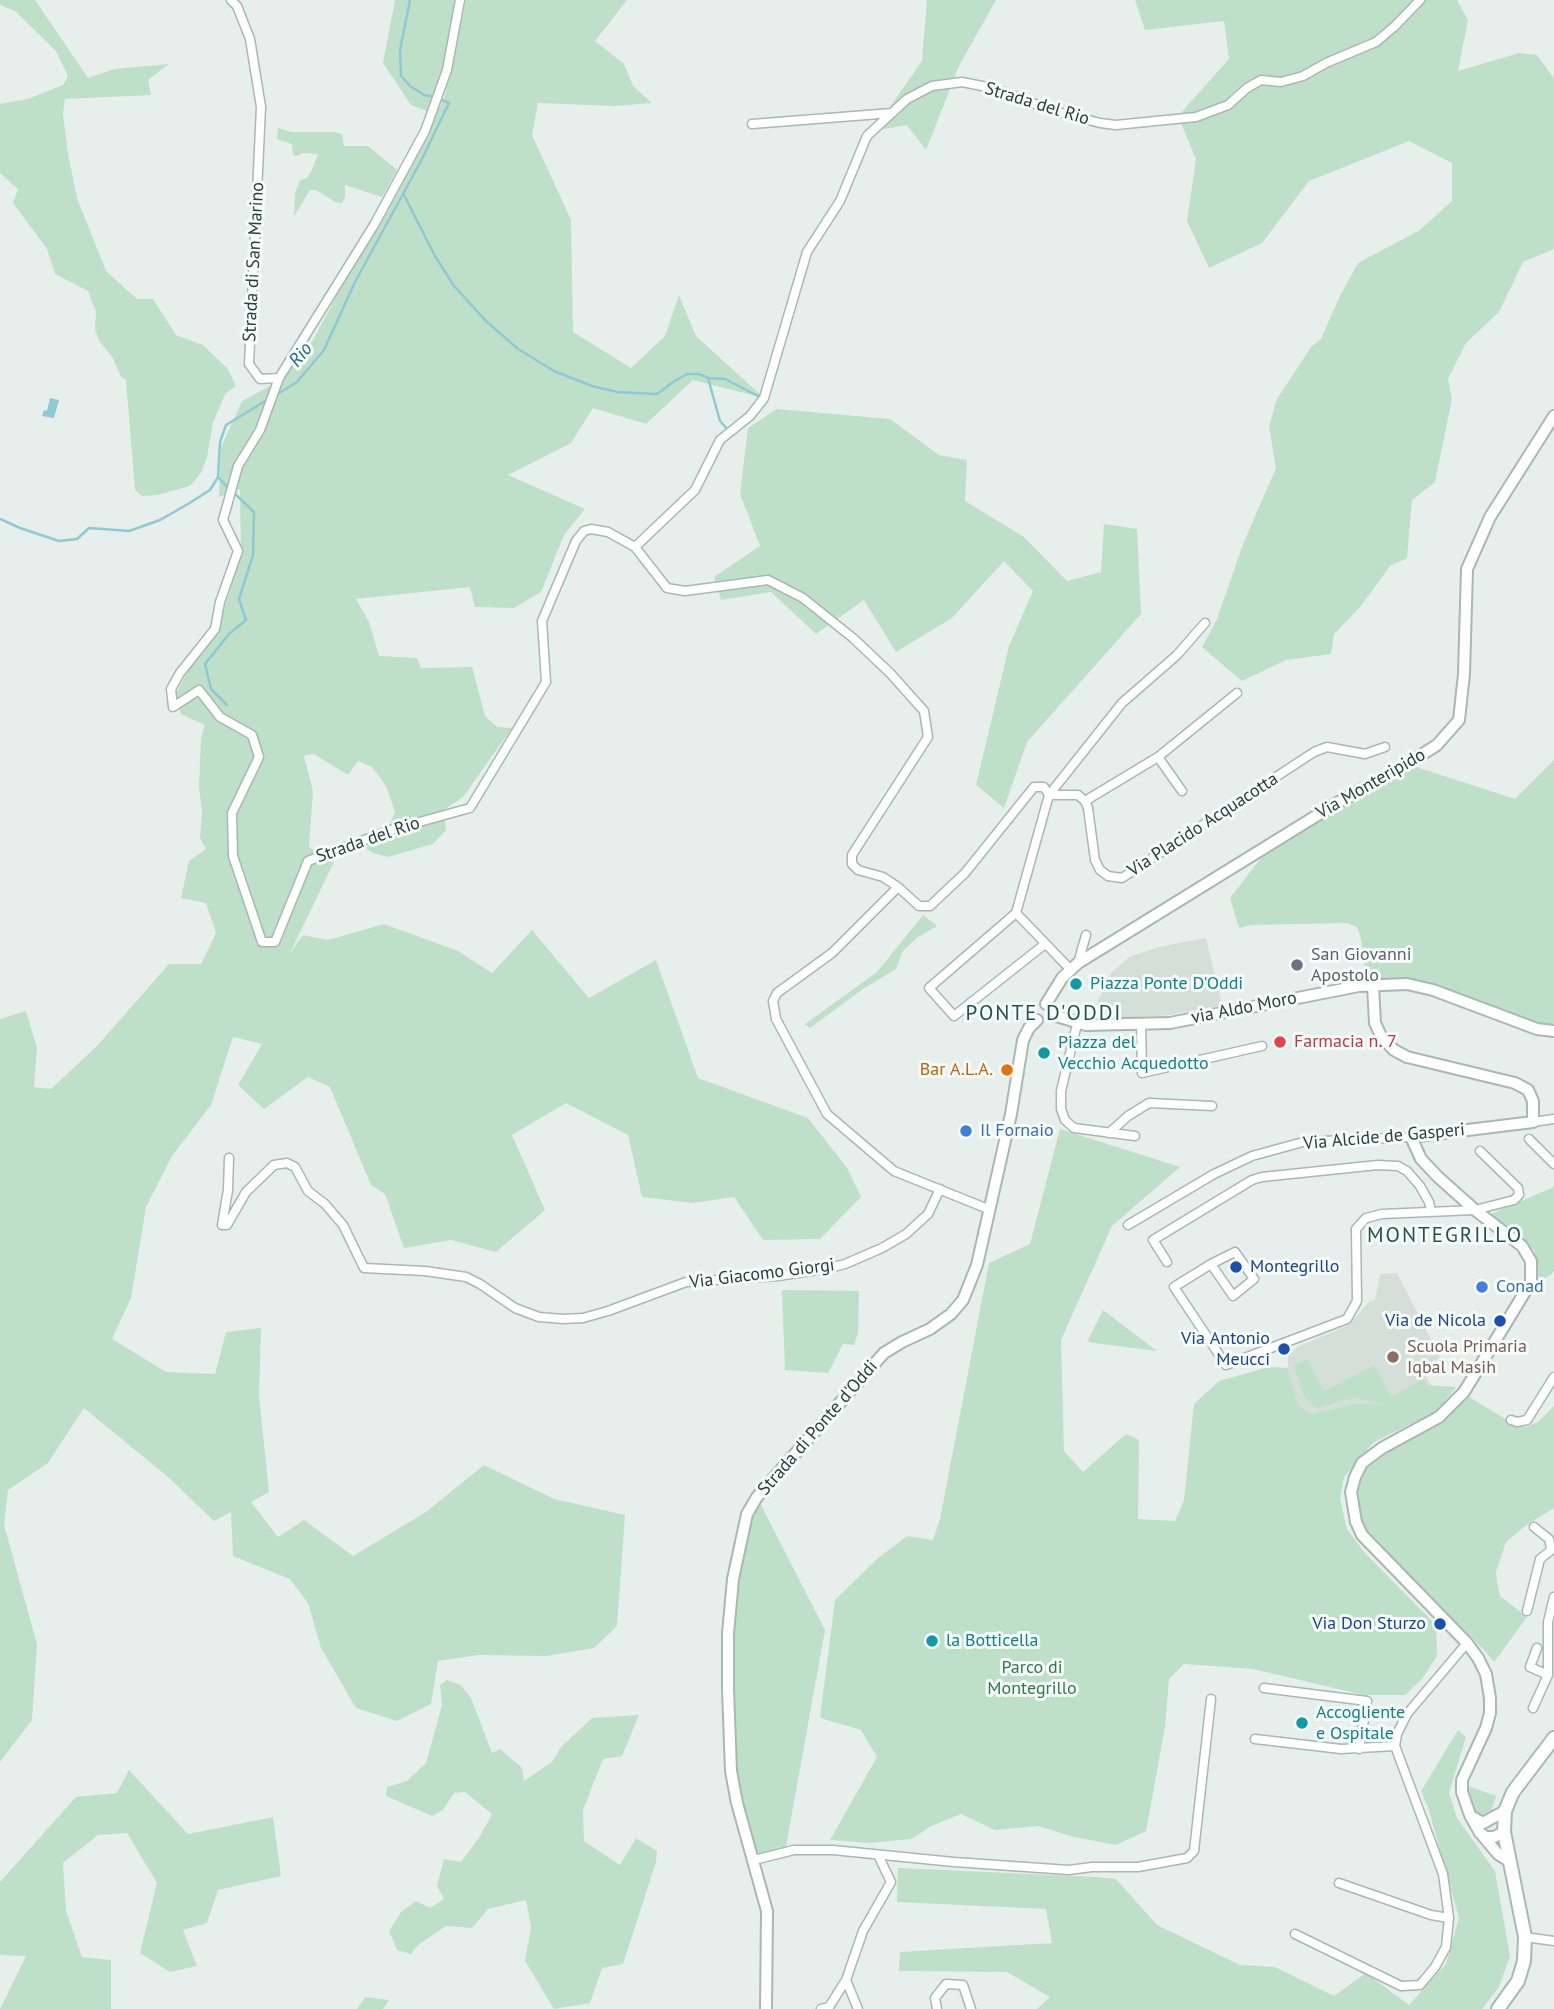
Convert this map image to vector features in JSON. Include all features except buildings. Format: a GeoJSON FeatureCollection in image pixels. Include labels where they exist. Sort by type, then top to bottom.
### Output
{"type":"FeatureCollection","features":[{"type":"Feature","properties":{"kind":"main road"},"geometry":{"type":"LineString","coordinates":[[1498,2009],[1518,1981],[1524,1961],[1525,1937],[1504,1832],[1506,1811],[1513,1792],[1554,1738]]}},
{"type":"Feature","properties":{"kind":"street","name":"Strada di San Marino"},"geometry":{"type":"LineString","coordinates":[[231,0],[237,6],[250,38],[261,107],[249,364],[260,379],[279,377]]}},
{"type":"Feature","properties":{"kind":"street"},"geometry":{"type":"LineString","coordinates":[[279,377],[374,225],[425,131],[447,70],[460,0]]}},
{"type":"Feature","properties":{"kind":"street","name":"Strada del Rio"},"geometry":{"type":"LineString","coordinates":[[635,547],[695,490],[720,440],[750,416],[764,398],[807,252],[840,201],[867,136],[907,99],[932,86],[962,82],[992,88],[1051,110],[1100,123],[1116,125],[1196,117],[1228,105],[1261,80],[1281,82],[1303,76],[1326,62],[1376,42],[1420,0]]}},
{"type":"Feature","properties":{"kind":"street"},"geometry":{"type":"LineString","coordinates":[[752,124],[891,113]]}},
{"type":"Feature","properties":{"kind":"street","name":"Strada del Rio"},"geometry":{"type":"LineString","coordinates":[[279,377],[260,430],[238,466],[223,520],[239,551],[220,602],[215,629],[180,673],[171,689],[173,707],[199,690],[219,717],[252,735],[259,757],[232,813],[233,856],[262,942],[275,942],[308,861],[394,829],[470,808],[546,682],[542,621],[576,541],[584,531],[591,529],[608,532],[635,547],[667,587],[685,591],[768,580],[803,598],[853,638],[890,673],[924,711],[928,737],[852,855],[852,864],[858,870],[883,877],[898,887]]}},
{"type":"Feature","properties":{"kind":"street","name":"Via Monteripido"},"geometry":{"type":"LineString","coordinates":[[1046,1004],[1050,995],[1074,966],[1337,803],[1396,771],[1437,745],[1452,729],[1459,720],[1463,690],[1467,569],[1490,517],[1554,416]]}},
{"type":"Feature","properties":{"kind":"street"},"geometry":{"type":"LineString","coordinates":[[1045,944],[954,1016],[929,988],[1016,913],[1048,799],[1122,703],[1177,655],[1205,623]]}},
{"type":"Feature","properties":{"kind":"street"},"geometry":{"type":"LineString","coordinates":[[1048,799],[1078,796],[1085,801],[1158,757],[1237,693]]}},
{"type":"Feature","properties":{"kind":"street","name":"Via Placido Acquacotta"},"geometry":{"type":"LineString","coordinates":[[1085,801],[1095,860],[1100,870],[1108,876],[1122,878],[1314,752],[1327,747],[1358,754],[1375,752],[1385,747]]}},
{"type":"Feature","properties":{"kind":"street"},"geometry":{"type":"LineString","coordinates":[[1158,757],[1182,791]]}},
{"type":"Feature","properties":{"kind":"street"},"geometry":{"type":"LineString","coordinates":[[988,1209],[894,1171],[827,1114],[776,1019],[773,1002],[777,993],[832,953],[898,887],[919,906],[930,906],[965,873],[1034,787],[1044,787],[1048,799]]}},
{"type":"Feature","properties":{"kind":"street"},"geometry":{"type":"LineString","coordinates":[[1016,913],[1045,944],[1074,966],[1086,935]]}},
{"type":"Feature","properties":{"kind":"street","name":"via Aldo Moro"},"geometry":{"type":"LineString","coordinates":[[1053,1015],[1077,1024],[1099,1026],[1170,1023],[1359,986],[1407,984],[1537,1028],[1554,1031]]}},
{"type":"Feature","properties":{"kind":"street"},"geometry":{"type":"LineString","coordinates":[[1373,986],[1375,1023],[1382,1038],[1394,1050],[1407,1057],[1515,1083],[1528,1090],[1533,1101],[1533,1122],[1554,1118]]}},
{"type":"Feature","properties":{"kind":"street"},"geometry":{"type":"LineString","coordinates":[[1037,1020],[1045,1023],[1053,1015],[1052,1008],[1046,1004]]}},
{"type":"Feature","properties":{"kind":"street","name":"Strada di Ponte d'Oddi"},"geometry":{"type":"LineString","coordinates":[[766,2009],[768,1925],[731,1772],[727,1689],[733,1579],[747,1514],[757,1497],[884,1353],[930,1329],[951,1314],[963,1300],[977,1265],[1011,1114],[1023,1040],[1037,1020],[1034,1014],[1036,1007],[1046,1004]]}},
{"type":"Feature","properties":{"kind":"street"},"geometry":{"type":"LineString","coordinates":[[1077,1024],[1061,1091],[1063,1115],[1074,1128],[1135,1136]]}},
{"type":"Feature","properties":{"kind":"street"},"geometry":{"type":"LineString","coordinates":[[1141,1024],[1142,1073],[1262,1046]]}},
{"type":"Feature","properties":{"kind":"street"},"geometry":{"type":"LineString","coordinates":[[1109,1133],[1128,1116],[1149,1103],[1212,1106]]}},
{"type":"Feature","properties":{"kind":"street","name":"Via Alcide de Gasperi"},"geometry":{"type":"LineString","coordinates":[[1128,1225],[1214,1174],[1252,1156],[1303,1142],[1410,1137],[1533,1122]]}},
{"type":"Feature","properties":{"kind":"street"},"geometry":{"type":"LineString","coordinates":[[1410,1137],[1421,1159],[1475,1210],[1527,1252],[1531,1261],[1531,1282],[1464,1392],[1439,1417],[1381,1448],[1362,1463],[1351,1492],[1356,1522],[1362,1535],[1467,1643],[1486,1674],[1490,1698],[1486,1728],[1462,1780],[1470,1815],[1482,1828],[1494,1850],[1509,1861]]}},
{"type":"Feature","properties":{"kind":"street"},"geometry":{"type":"LineString","coordinates":[[1529,1139],[1554,1164]]}},
{"type":"Feature","properties":{"kind":"street"},"geometry":{"type":"LineString","coordinates":[[1211,1264],[1233,1296],[1254,1279],[1235,1252],[1211,1264],[1174,1287],[1226,1365],[1347,1319],[1357,1301],[1356,1229],[1366,1218],[1382,1214],[1475,1210],[1514,1200],[1518,1195],[1518,1188],[1480,1151]]}},
{"type":"Feature","properties":{"kind":"street","name":"Via Giacomo Giorgi"},"geometry":{"type":"LineString","coordinates":[[229,1158],[228,1190],[222,1225],[227,1225],[246,1192],[264,1174],[274,1165],[287,1163],[295,1167],[308,1191],[325,1204],[343,1224],[364,1268],[425,1271],[466,1277],[515,1308],[539,1317],[563,1320],[608,1311],[686,1282],[778,1276],[845,1264],[906,1234],[928,1214],[940,1189]]}},
{"type":"Feature","properties":{"kind":"street"},"geometry":{"type":"LineString","coordinates":[[1167,1262],[1153,1240],[1252,1180],[1262,1177],[1378,1165],[1398,1166],[1407,1171],[1420,1186],[1431,1211]]}},
{"type":"Feature","properties":{"kind":"street"},"geometry":{"type":"LineString","coordinates":[[1511,1420],[1527,1420],[1554,1377]]}},
{"type":"Feature","properties":{"kind":"street"},"geometry":{"type":"LineString","coordinates":[[1527,1611],[1541,1559],[1553,1548],[1549,1539],[1534,1527]]}},
{"type":"Feature","properties":{"kind":"street"},"geometry":{"type":"LineString","coordinates":[[1533,1707],[1548,1675],[1548,1622],[1554,1597]]}},
{"type":"Feature","properties":{"kind":"street"},"geometry":{"type":"LineString","coordinates":[[1295,1934],[1401,1986],[1420,1985],[1435,1967],[1446,1947],[1449,1917],[1443,1874],[1395,1746],[1396,1734],[1407,1714],[1467,1643]]}},
{"type":"Feature","properties":{"kind":"street"},"geometry":{"type":"LineString","coordinates":[[1537,1648],[1530,1667],[1548,1675]]}},
{"type":"Feature","properties":{"kind":"street"},"geometry":{"type":"LineString","coordinates":[[1264,1688],[1367,1701],[1359,1749]]}},
{"type":"Feature","properties":{"kind":"street"},"geometry":{"type":"LineString","coordinates":[[754,1860],[794,1850],[1069,1870],[1138,1867],[1186,1858],[1194,1851],[1211,1699]]}},
{"type":"Feature","properties":{"kind":"street"},"geometry":{"type":"LineString","coordinates":[[1255,1740],[1341,1749],[1395,1746]]}},
{"type":"Feature","properties":{"kind":"street"},"geometry":{"type":"LineString","coordinates":[[1482,1828],[1506,1811]]}},
{"type":"Feature","properties":{"kind":"street"},"geometry":{"type":"LineString","coordinates":[[1482,1828],[1504,1832]]}},
{"type":"Feature","properties":{"kind":"street"},"geometry":{"type":"LineString","coordinates":[[821,2009],[828,2007],[845,1980],[863,1931],[891,1882],[878,1855]]}},
{"type":"Feature","properties":{"kind":"street"},"geometry":{"type":"LineString","coordinates":[[1339,1883],[1431,1915],[1449,1917]]}},
{"type":"Feature","properties":{"kind":"street"},"geometry":{"type":"LineString","coordinates":[[1525,1937],[1554,1941]]}},
{"type":"Feature","properties":{"kind":"street"},"geometry":{"type":"LineString","coordinates":[[845,1980],[858,2009]]}},
{"type":"Feature","properties":{"kind":"street"},"geometry":{"type":"LineString","coordinates":[[937,2009],[935,1998],[946,1984],[962,1984],[971,2009]]}},
{"type":"Feature","properties":{"kind":"shaded area"},"geometry":{"type":"Polygon","coordinates":[[[1206,938],[1222,1005],[1169,1015],[1091,1017],[1111,973],[1129,957],[1159,947],[1206,938]]]}},
{"type":"Feature","properties":{"kind":"shaded area"},"geometry":{"type":"Polygon","coordinates":[[[1397,1273],[1440,1357],[1425,1375],[1431,1386],[1390,1405],[1353,1404],[1311,1414],[1298,1404],[1288,1368],[1288,1356],[1297,1347],[1349,1325],[1369,1302],[1375,1300],[1380,1274],[1397,1273]]]}},
{"type":"Feature","properties":{"kind":"green space"},"geometry":{"type":"Polygon","coordinates":[[[0,0],[35,0],[88,78],[114,69],[169,64],[148,80],[151,95],[65,99],[63,113],[77,198],[106,271],[137,299],[153,299],[176,335],[203,345],[227,368],[236,386],[225,394],[213,423],[207,457],[201,473],[190,486],[157,495],[142,496],[135,490],[126,380],[121,377],[113,358],[100,342],[95,330],[96,312],[88,291],[55,274],[47,249],[13,203],[18,189],[0,173],[0,104],[28,99],[63,85],[68,76],[56,51],[15,11],[0,5],[0,0]]]}},
{"type":"Feature","properties":{"kind":"green space"},"geometry":{"type":"Polygon","coordinates":[[[395,0],[458,0],[448,49],[429,112],[411,105],[383,63],[395,0]]]}},
{"type":"Feature","properties":{"kind":"green space"},"geometry":{"type":"Polygon","coordinates":[[[466,0],[627,0],[595,41],[624,64],[633,86],[652,103],[615,106],[538,103],[532,135],[571,220],[573,332],[631,368],[665,336],[679,295],[696,336],[764,398],[693,380],[646,424],[593,408],[571,443],[508,475],[585,509],[564,535],[541,592],[514,608],[475,607],[470,587],[356,599],[369,622],[379,656],[417,658],[421,668],[472,667],[485,716],[497,727],[512,728],[463,797],[444,810],[446,830],[433,844],[388,857],[373,853],[362,846],[383,840],[395,812],[386,786],[372,767],[358,761],[348,775],[314,754],[304,756],[313,791],[309,847],[334,862],[290,953],[303,935],[328,940],[384,924],[458,951],[492,973],[532,930],[589,998],[656,960],[698,1078],[808,1118],[847,1168],[861,1197],[820,1239],[763,1240],[734,1197],[692,1203],[642,1197],[628,1135],[566,1103],[512,1135],[545,1210],[496,1252],[451,1240],[404,1248],[385,1194],[371,1185],[330,1087],[308,1077],[264,1109],[238,1085],[262,1044],[233,1037],[211,1105],[172,1156],[146,1207],[131,1298],[112,1339],[166,1372],[215,1374],[226,1332],[261,1328],[259,1396],[269,1492],[251,1502],[278,1537],[304,1520],[353,1556],[426,1512],[484,1465],[554,1499],[625,1515],[617,1626],[594,1648],[546,1656],[479,1655],[438,1661],[431,1704],[397,1721],[356,1708],[321,1648],[308,1603],[290,1579],[233,1556],[231,1512],[214,1521],[168,1477],[84,1408],[48,1463],[8,1490],[4,1525],[37,1644],[32,1720],[0,1762],[0,1019],[26,1011],[37,1048],[34,1087],[51,1089],[97,1046],[169,964],[201,964],[216,933],[206,903],[181,898],[189,861],[206,849],[200,838],[202,811],[199,787],[201,738],[205,725],[181,714],[176,693],[191,666],[215,636],[241,557],[240,489],[219,497],[221,447],[242,401],[281,380],[307,351],[362,249],[387,213],[445,96],[466,0]]]}},
{"type":"Feature","properties":{"kind":"green space"},"geometry":{"type":"Polygon","coordinates":[[[927,0],[996,0],[959,66],[926,150],[907,125],[873,131],[922,61],[927,0]]]}},
{"type":"Feature","properties":{"kind":"green space"},"geometry":{"type":"Polygon","coordinates":[[[1135,0],[1457,0],[1468,20],[1458,71],[1519,53],[1537,55],[1554,78],[1554,249],[1523,262],[1499,312],[1466,343],[1448,379],[1452,399],[1435,482],[1412,500],[1407,558],[1390,566],[1361,606],[1334,634],[1331,654],[1286,660],[1242,681],[1202,647],[1217,619],[1243,544],[1276,468],[1269,426],[1277,399],[1311,347],[1321,339],[1358,263],[1420,230],[1452,201],[1452,163],[1409,141],[1309,181],[1262,243],[1209,268],[1187,221],[1196,159],[1178,116],[1229,59],[1224,21],[1145,30],[1135,0]]]}},
{"type":"Feature","properties":{"kind":"green space"},"geometry":{"type":"Polygon","coordinates":[[[278,128],[292,132],[342,134],[344,146],[368,146],[397,170],[382,197],[345,185],[342,203],[335,202],[316,190],[310,190],[294,216],[295,193],[300,180],[307,178],[318,154],[293,155],[292,144],[277,139],[278,128]]]}},
{"type":"Feature","properties":{"kind":"green space"},"geometry":{"type":"Polygon","coordinates":[[[777,409],[890,419],[939,455],[967,460],[965,501],[1024,537],[1067,581],[1101,572],[1104,524],[1137,529],[1141,614],[1027,742],[1004,808],[976,785],[1009,646],[1033,591],[1004,561],[952,618],[896,652],[864,600],[816,634],[771,592],[721,600],[714,577],[760,546],[740,494],[748,428],[777,409]]]}},
{"type":"Feature","properties":{"kind":"green space"},"geometry":{"type":"Polygon","coordinates":[[[1554,760],[1554,1031],[1407,984],[1366,977],[1357,927],[1348,923],[1251,925],[1239,928],[1230,898],[1272,844],[1407,764],[1515,799],[1554,760]]]}},
{"type":"Feature","properties":{"kind":"green space"},"geometry":{"type":"Polygon","coordinates":[[[923,915],[937,926],[918,937],[902,952],[896,969],[863,989],[810,1028],[805,1024],[877,972],[923,915]]]}},
{"type":"Feature","properties":{"kind":"green space","name":"Parco di Montegrillo"},"geometry":{"type":"Polygon","coordinates":[[[1060,1129],[1180,1167],[1112,1226],[1061,1340],[1064,1451],[1083,1472],[1126,1434],[1139,1440],[1138,1519],[1175,1521],[1184,1500],[1194,1404],[1219,1381],[1269,1367],[1288,1368],[1298,1404],[1311,1414],[1353,1404],[1384,1404],[1354,1398],[1317,1408],[1304,1397],[1294,1366],[1307,1359],[1324,1391],[1375,1365],[1391,1397],[1423,1379],[1427,1385],[1456,1387],[1437,1411],[1374,1442],[1344,1477],[1340,1499],[1347,1529],[1364,1552],[1436,1625],[1437,1656],[1422,1679],[1405,1695],[1364,1695],[1253,1669],[1184,1664],[1169,1679],[1165,1727],[1146,1831],[1116,1845],[1074,1837],[1038,1826],[995,1830],[961,1814],[931,1826],[912,1839],[869,1843],[830,1840],[877,1757],[861,1730],[820,1718],[835,1600],[877,1559],[907,1536],[933,1540],[940,1519],[989,1263],[1030,1244],[1060,1129]]]}},
{"type":"Feature","properties":{"kind":"green space"},"geometry":{"type":"Polygon","coordinates":[[[1554,1187],[1554,1271],[1536,1283],[1538,1266],[1534,1250],[1491,1214],[1554,1187]]]}},
{"type":"Feature","properties":{"kind":"green space"},"geometry":{"type":"Polygon","coordinates":[[[782,1290],[859,1291],[858,1333],[854,1345],[843,1344],[828,1373],[785,1370],[782,1290]]]}},
{"type":"Feature","properties":{"kind":"green space"},"geometry":{"type":"Polygon","coordinates":[[[1103,1310],[1157,1351],[1087,1342],[1103,1310]]]}},
{"type":"Feature","properties":{"kind":"green space"},"geometry":{"type":"Polygon","coordinates":[[[1466,1395],[1515,1425],[1526,1427],[1538,1422],[1554,1406],[1554,1508],[1506,1542],[1496,1572],[1500,1596],[1527,1617],[1494,1662],[1367,1533],[1358,1516],[1355,1495],[1360,1477],[1368,1463],[1396,1444],[1443,1423],[1466,1395]]]}},
{"type":"Feature","properties":{"kind":"green space"},"geometry":{"type":"Polygon","coordinates":[[[757,1497],[825,1630],[785,1852],[754,1860],[731,1771],[733,1579],[757,1497]]]}},
{"type":"Feature","properties":{"kind":"green space"},"geometry":{"type":"Polygon","coordinates":[[[447,1680],[461,1685],[471,1698],[492,1753],[500,1749],[522,1768],[524,1781],[552,1762],[561,1747],[592,1718],[639,1715],[622,1756],[603,1759],[583,1810],[584,1841],[620,1865],[636,1838],[657,1851],[656,1862],[623,1964],[602,1968],[590,2003],[554,2009],[525,1961],[531,1927],[526,1900],[488,1909],[472,1928],[446,1926],[418,1945],[411,1954],[397,1950],[389,1931],[401,1912],[416,1901],[430,1908],[444,1899],[437,1886],[444,1859],[461,1862],[479,1838],[492,1814],[465,1792],[454,1793],[443,1810],[432,1816],[386,1796],[387,1787],[407,1781],[426,1763],[442,1705],[440,1685],[447,1680]]]}},
{"type":"Feature","properties":{"kind":"green space"},"geometry":{"type":"Polygon","coordinates":[[[1458,1730],[1466,1737],[1449,1793],[1457,1818],[1495,1871],[1510,1956],[1499,1987],[1482,2009],[1037,2009],[1050,1997],[1007,1972],[899,1971],[900,1952],[1052,1943],[1046,1909],[897,1902],[898,1868],[1096,1877],[1116,1879],[1157,1925],[1240,1965],[1275,1967],[1334,1996],[1366,1973],[1409,2005],[1446,1964],[1459,1918],[1428,1807],[1421,1791],[1458,1730]]]}},
{"type":"Feature","properties":{"kind":"green space"},"geometry":{"type":"Polygon","coordinates":[[[129,1770],[188,1834],[273,1817],[281,1876],[218,1890],[207,1923],[183,1930],[197,1966],[170,1972],[140,1953],[157,1883],[127,1833],[98,1835],[63,1863],[66,1911],[82,1957],[111,1960],[111,2009],[0,2009],[26,1956],[0,1955],[0,1882],[76,1797],[117,1793],[129,1770]]]}},
{"type":"Feature","properties":{"kind":"green space"},"geometry":{"type":"Polygon","coordinates":[[[1468,1786],[1496,1796],[1490,1816],[1482,1818],[1473,1812],[1468,1798],[1468,1786]]]}},
{"type":"Feature","properties":{"kind":"green space"},"geometry":{"type":"Polygon","coordinates":[[[365,1997],[389,2000],[383,2009],[357,2009],[365,1997]]]}},
{"type":"Feature","properties":{"kind":"water"},"geometry":{"type":"Polygon","coordinates":[[[50,398],[59,400],[54,418],[42,416],[44,410],[47,411],[50,398]]]}},
{"type":"Feature","properties":{"kind":"waterway","name":"Rio"},"geometry":{"type":"LineString","coordinates":[[410,0],[400,50],[401,76],[424,95],[434,97]]}},
{"type":"Feature","properties":{"kind":"waterway","name":"Rio"},"geometry":{"type":"LineString","coordinates":[[276,395],[297,382],[324,350],[355,282],[421,161],[449,103],[440,99]]}},
{"type":"Feature","properties":{"kind":"waterway"},"geometry":{"type":"LineString","coordinates":[[404,195],[435,256],[454,286],[486,321],[518,349],[554,371],[592,386],[618,392],[657,394],[687,374],[699,374],[708,378],[725,379],[758,396]]}},
{"type":"Feature","properties":{"kind":"waterway"},"geometry":{"type":"LineString","coordinates":[[708,378],[720,421],[728,430]]}},
{"type":"Feature","properties":{"kind":"waterway","name":"Rio"},"geometry":{"type":"LineString","coordinates":[[228,488],[218,477],[220,442],[226,425],[267,400]]}},
{"type":"Feature","properties":{"kind":"waterway"},"geometry":{"type":"LineString","coordinates":[[0,519],[59,541],[77,539],[89,528],[129,531],[160,520],[188,504],[210,490],[218,477]]}},
{"type":"Feature","properties":{"kind":"waterway","name":"Rio"},"geometry":{"type":"LineString","coordinates":[[227,705],[211,689],[205,664],[229,634],[246,620],[239,599],[253,555],[254,512],[233,492]]}},
{"type":"Feature","properties":{"kind":"place","name":"San Giovanni Apostolo"},"geometry":{"type":"Point","coordinates":[1297,965]}},
{"type":"Feature","properties":{"kind":"place","name":"Piazza Ponte D'Oddi"},"geometry":{"type":"Point","coordinates":[1076,984]}},
{"type":"Feature","properties":{"kind":"place","name":"Farmacia n. 7"},"geometry":{"type":"Point","coordinates":[1280,1042]}},
{"type":"Feature","properties":{"kind":"place","name":"Piazza del Vecchio Acquedotto"},"geometry":{"type":"Point","coordinates":[1044,1053]}},
{"type":"Feature","properties":{"kind":"place","name":"Bar A.L.A."},"geometry":{"type":"Point","coordinates":[1007,1070]}},
{"type":"Feature","properties":{"kind":"place","name":"Il Fornaio"},"geometry":{"type":"Point","coordinates":[966,1131]}},
{"type":"Feature","properties":{"kind":"place","name":"Montegrillo"},"geometry":{"type":"Point","coordinates":[1236,1267]}},
{"type":"Feature","properties":{"kind":"place","name":"Conad"},"geometry":{"type":"Point","coordinates":[1482,1287]}},
{"type":"Feature","properties":{"kind":"place","name":"Via de Nicola"},"geometry":{"type":"Point","coordinates":[1500,1321]}},
{"type":"Feature","properties":{"kind":"place","name":"Via Antonio Meucci"},"geometry":{"type":"Point","coordinates":[1284,1349]}},
{"type":"Feature","properties":{"kind":"place","name":"Scuola Primaria Iqbal Masih"},"geometry":{"type":"Point","coordinates":[1393,1357]}},
{"type":"Feature","properties":{"kind":"place","name":"Via Don Sturzo"},"geometry":{"type":"Point","coordinates":[1440,1624]}},
{"type":"Feature","properties":{"kind":"place","name":"la Botticella"},"geometry":{"type":"Point","coordinates":[932,1641]}},
{"type":"Feature","properties":{"kind":"place","name":"Accogliente e Ospitale"},"geometry":{"type":"Point","coordinates":[1302,1723]}},
{"type":"Feature","properties":{"kind":"district","name":"PONTE D'ODDI"},"geometry":{"type":"Point","coordinates":[1044,1014]}},
{"type":"Feature","properties":{"kind":"district","name":"MONTEGRILLO"},"geometry":{"type":"Point","coordinates":[1445,1236]}}]}
